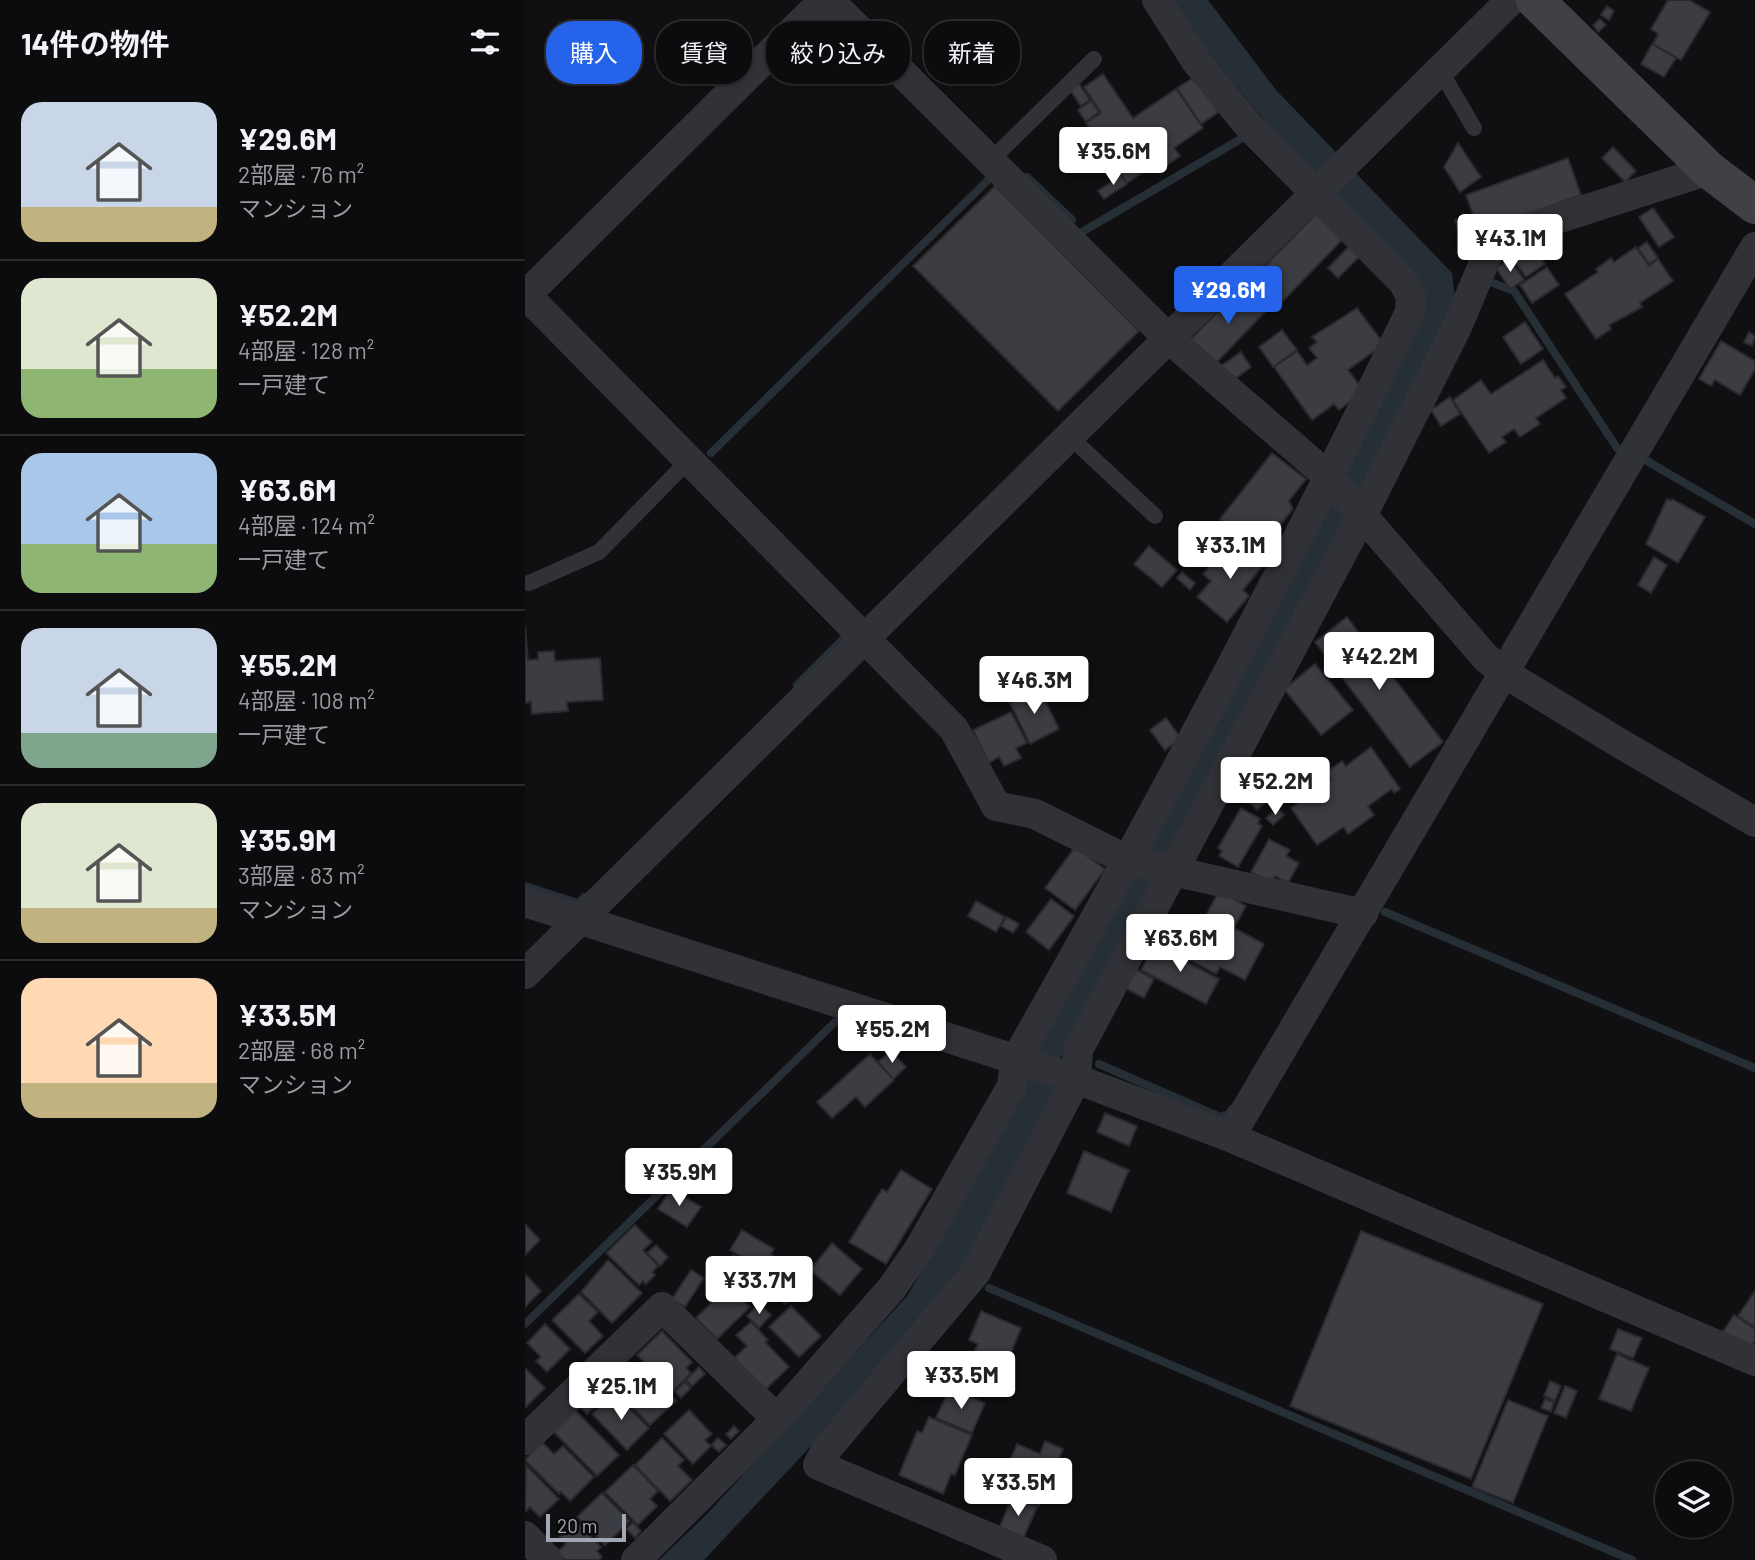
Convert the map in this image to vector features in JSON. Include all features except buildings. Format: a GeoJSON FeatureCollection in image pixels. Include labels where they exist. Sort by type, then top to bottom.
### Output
{"type":"FeatureCollection","features":[{"type":"Feature","properties":{"kind":"street"},"geometry":{"type":"LineString","coordinates":[[1363,914],[1131,862],[1035,814],[996,806],[954,729],[525,295],[827,0],[1168,338],[1331,479],[1486,658],[1506,674],[1755,822]]}},
{"type":"Feature","properties":{"kind":"street"},"geometry":{"type":"LineString","coordinates":[[636,1560],[777,1419],[892,1288],[919,1249],[1011,1086],[1020,1062],[1131,862],[1331,479],[1410,312],[1411,297],[1404,283],[1315,195],[1231,105],[1196,61],[1157,0]]}},
{"type":"Feature","properties":{"kind":"street"},"geometry":{"type":"LineString","coordinates":[[525,974],[1511,0]]}},
{"type":"Feature","properties":{"kind":"street"},"geometry":{"type":"LineString","coordinates":[[1535,0],[1709,170],[1755,205]]}},
{"type":"Feature","properties":{"kind":"street"},"geometry":{"type":"LineString","coordinates":[[1042,1560],[818,1465],[826,1450],[976,1272],[1070,1077],[1078,1050],[1457,327],[1494,239],[1709,170]]}},
{"type":"Feature","properties":{"kind":"street"},"geometry":{"type":"LineString","coordinates":[[1230,1137],[1506,674],[1755,247]]}},
{"type":"Feature","properties":{"kind":"street"},"geometry":{"type":"LineString","coordinates":[[525,902],[1070,1077],[1230,1137],[1755,1361]]}},
{"type":"Feature","properties":{"kind":"street"},"geometry":{"type":"LineString","coordinates":[[525,1440],[661,1307],[777,1419]]}},
{"type":"Feature","properties":{"kind":"street"},"geometry":{"type":"LineString","coordinates":[[525,1536],[548,1560]]}},
{"type":"Feature","properties":{"kind":"lane"},"geometry":{"type":"LineString","coordinates":[[990,161],[1094,59]]}},
{"type":"Feature","properties":{"kind":"lane"},"geometry":{"type":"LineString","coordinates":[[1440,70],[1474,128]]}},
{"type":"Feature","properties":{"kind":"lane"},"geometry":{"type":"LineString","coordinates":[[1069,436],[1155,516]]}},
{"type":"Feature","properties":{"kind":"lane"},"geometry":{"type":"LineString","coordinates":[[529,583],[599,552],[689,460]]}},
{"type":"Feature","properties":{"kind":"shaded area"},"geometry":{"type":"Polygon","coordinates":[[[1171,0],[1208,0],[1276,90],[1452,273],[1456,307],[1067,1050],[1056,1062],[1057,1094],[960,1277],[915,1335],[704,1560],[659,1560],[708,1513],[908,1295],[1027,1084],[1035,1045],[1420,307],[1195,37],[1171,0]]]}},
{"type":"Feature","properties":{"kind":"waterway"},"geometry":{"type":"LineString","coordinates":[[1082,232],[1244,137]]}},
{"type":"Feature","properties":{"kind":"waterway"},"geometry":{"type":"LineString","coordinates":[[1027,177],[1072,220]]}},
{"type":"Feature","properties":{"kind":"waterway"},"geometry":{"type":"LineString","coordinates":[[711,453],[990,178]]}},
{"type":"Feature","properties":{"kind":"waterway"},"geometry":{"type":"LineString","coordinates":[[1485,280],[1514,291],[1617,448]]}},
{"type":"Feature","properties":{"kind":"waterway"},"geometry":{"type":"LineString","coordinates":[[1647,461],[1755,524]]}},
{"type":"Feature","properties":{"kind":"waterway"},"geometry":{"type":"LineString","coordinates":[[797,685],[847,635]]}},
{"type":"Feature","properties":{"kind":"waterway"},"geometry":{"type":"LineString","coordinates":[[525,886],[578,903],[584,897]]}},
{"type":"Feature","properties":{"kind":"waterway"},"geometry":{"type":"LineString","coordinates":[[1385,912],[1755,1068]]}},
{"type":"Feature","properties":{"kind":"waterway"},"geometry":{"type":"LineString","coordinates":[[525,1324],[835,1022]]}},
{"type":"Feature","properties":{"kind":"waterway"},"geometry":{"type":"LineString","coordinates":[[1099,1064],[1220,1117],[1229,1114],[1232,1109]]}},
{"type":"Feature","properties":{"kind":"waterway"},"geometry":{"type":"LineString","coordinates":[[989,1288],[1632,1560]]}}]}
